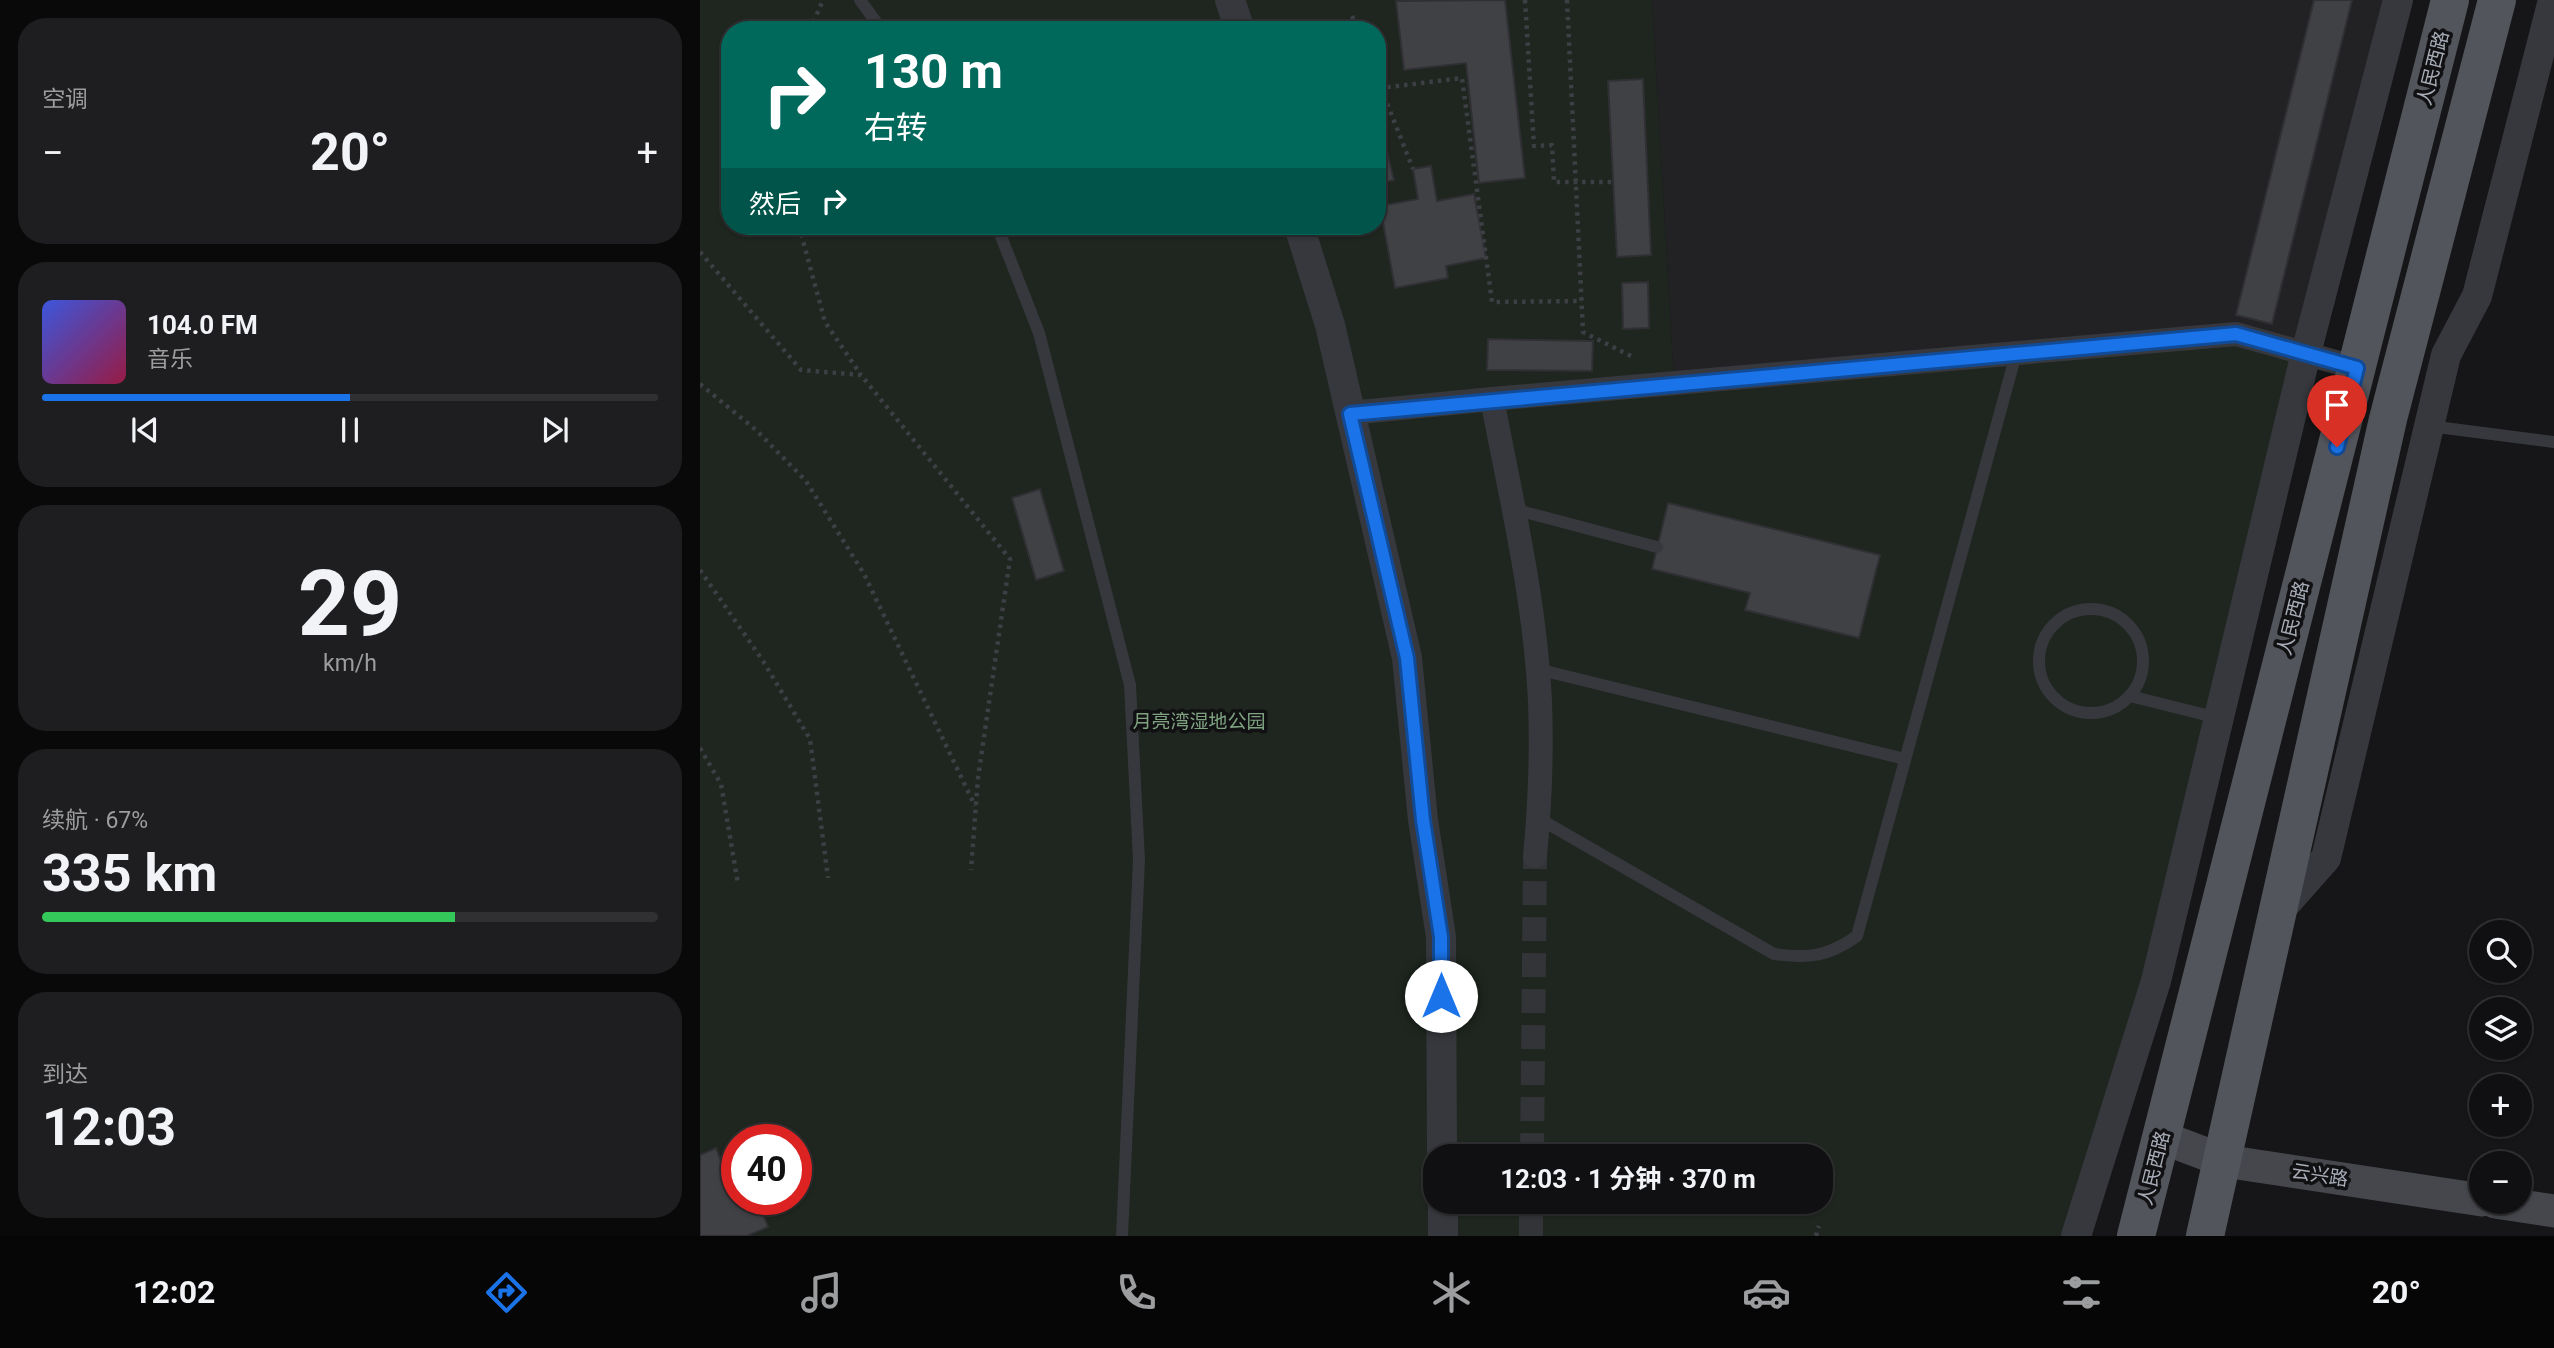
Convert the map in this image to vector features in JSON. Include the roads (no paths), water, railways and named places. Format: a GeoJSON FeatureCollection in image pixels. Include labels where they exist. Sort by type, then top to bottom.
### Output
{"type":"FeatureCollection","features":[{"type":"Feature","properties":{"kind":"main road","name":"人民西路"},"geometry":{"type":"LineString","coordinates":[[2136,1236],[2450,0]]}},
{"type":"Feature","properties":{"kind":"main road"},"geometry":{"type":"LineString","coordinates":[[2206,1236],[2388,419],[2497,0]]}},
{"type":"Feature","properties":{"kind":"main road","name":"云兴路"},"geometry":{"type":"LineString","coordinates":[[2161,1138],[2224,1161],[2469,1198]]}},
{"type":"Feature","properties":{"kind":"main road"},"geometry":{"type":"LineString","coordinates":[[2532,1208],[2554,1211]]}},
{"type":"Feature","properties":{"kind":"street"},"geometry":{"type":"LineString","coordinates":[[1230,0],[1237,21]]}},
{"type":"Feature","properties":{"kind":"street"},"geometry":{"type":"LineString","coordinates":[[2076,1236],[2144,1023],[2306,353],[2398,0]]}},
{"type":"Feature","properties":{"kind":"street"},"geometry":{"type":"LineString","coordinates":[[2280,911],[2326,858],[2446,355],[2477,296],[2553,0]]}},
{"type":"Feature","properties":{"kind":"street"},"geometry":{"type":"LineString","coordinates":[[1302,235],[1330,325],[1407,658],[1423,820],[1441,937],[1442,1144]]}},
{"type":"Feature","properties":{"kind":"street"},"geometry":{"type":"LineString","coordinates":[[1350,414],[1492,399],[2236,334],[2357,368]]}},
{"type":"Feature","properties":{"kind":"street"},"geometry":{"type":"LineString","coordinates":[[1492,399],[1513,509],[1540,699],[1535,856]]}},
{"type":"Feature","properties":{"kind":"street"},"geometry":{"type":"LineString","coordinates":[[1443,1214],[1443,1236]]}},
{"type":"Feature","properties":{"kind":"lane"},"geometry":{"type":"LineString","coordinates":[[860,0],[875,21]]}},
{"type":"Feature","properties":{"kind":"lane"},"geometry":{"type":"LineString","coordinates":[[1001,235],[1039,333],[1087,506],[1130,685],[1139,860],[1122,1236]]}},
{"type":"Feature","properties":{"kind":"lane"},"geometry":{"type":"LineString","coordinates":[[1538,818],[1774,954],[1795,957],[1835,952],[1857,936],[2016,354]]}},
{"type":"Feature","properties":{"kind":"lane"},"geometry":{"type":"LineString","coordinates":[[2429,426],[2554,442]]}},
{"type":"Feature","properties":{"kind":"lane"},"geometry":{"type":"LineString","coordinates":[[1513,509],[1657,547]]}},
{"type":"Feature","properties":{"kind":"lane"},"geometry":{"type":"LineString","coordinates":[[2130,696],[2140,680],[2144,662],[2137,636],[2120,616],[2103,609],[2084,608],[2067,614],[2052,625],[2043,640],[2039,659],[2047,689],[2058,701],[2079,712],[2103,712],[2130,696],[2218,718]]}},
{"type":"Feature","properties":{"kind":"lane"},"geometry":{"type":"LineString","coordinates":[[1536,669],[1905,759]]}},
{"type":"Feature","properties":{"kind":"tunnel"},"geometry":{"type":"LineString","coordinates":[[1532,1144],[1535,856]]}},
{"type":"Feature","properties":{"kind":"tunnel"},"geometry":{"type":"LineString","coordinates":[[1531,1214],[1531,1236]]}},
{"type":"Feature","properties":{"kind":"park label","name":"月亮湾湿地公园"},"geometry":{"type":"Point","coordinates":[1199,721]}}]}
